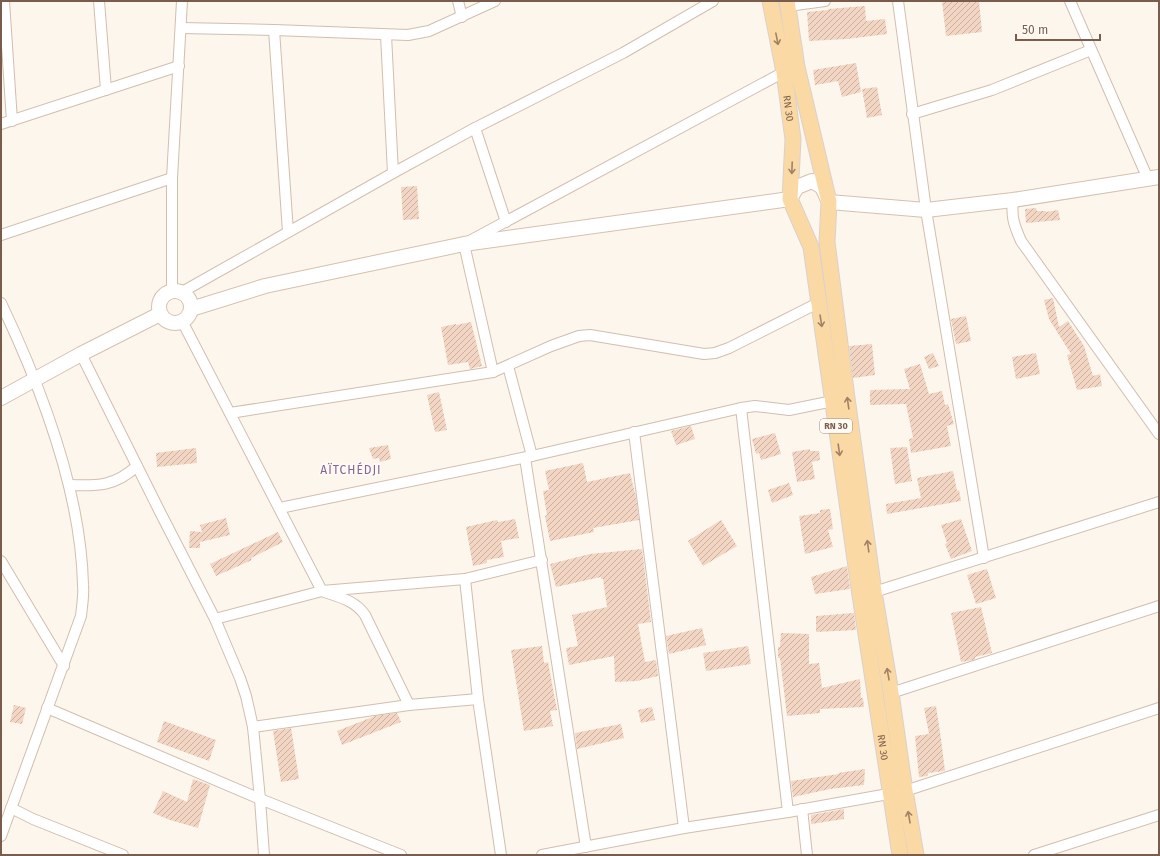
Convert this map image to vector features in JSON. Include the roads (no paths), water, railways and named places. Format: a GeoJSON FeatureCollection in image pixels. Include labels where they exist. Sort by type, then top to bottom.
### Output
{"type":"FeatureCollection","features":[{"type":"Feature","properties":{"kind":"main road","name":"RN 30"},"geometry":{"type":"LineString","coordinates":[[770,1],[784,72],[793,139],[790,198],[810,247],[860,595],[900,855]]}},
{"type":"Feature","properties":{"kind":"main road","name":"RN 30"},"geometry":{"type":"LineString","coordinates":[[787,3],[797,67],[829,202],[827,242],[874,592],[892,693],[904,790],[916,855]]}},
{"type":"Feature","properties":{"kind":"street"},"geometry":{"type":"LineString","coordinates":[[4,1],[12,121]]}},
{"type":"Feature","properties":{"kind":"street"},"geometry":{"type":"LineString","coordinates":[[99,1],[106,90]]}},
{"type":"Feature","properties":{"kind":"street"},"geometry":{"type":"LineString","coordinates":[[177,291],[172,178],[182,1]]}},
{"type":"Feature","properties":{"kind":"street"},"geometry":{"type":"LineString","coordinates":[[458,1],[462,17]]}},
{"type":"Feature","properties":{"kind":"street"},"geometry":{"type":"LineString","coordinates":[[181,28],[408,35],[429,31],[495,1]]}},
{"type":"Feature","properties":{"kind":"street"},"geometry":{"type":"LineString","coordinates":[[177,291],[190,299],[191,309],[182,322],[177,323],[167,321],[160,314],[158,304],[160,299],[167,292],[177,291],[288,232],[475,128],[623,54],[713,1]]}},
{"type":"Feature","properties":{"kind":"street"},"geometry":{"type":"LineString","coordinates":[[787,3],[825,1]]}},
{"type":"Feature","properties":{"kind":"street"},"geometry":{"type":"LineString","coordinates":[[898,1],[926,210],[984,558]]}},
{"type":"Feature","properties":{"kind":"street"},"geometry":{"type":"LineString","coordinates":[[191,309],[265,286],[464,244],[790,198],[797,187],[812,181],[822,187],[829,202],[926,210],[1013,200],[1154,178],[1070,1]]}},
{"type":"Feature","properties":{"kind":"street"},"geometry":{"type":"LineString","coordinates":[[274,30],[288,232]]}},
{"type":"Feature","properties":{"kind":"street"},"geometry":{"type":"LineString","coordinates":[[386,35],[393,173]]}},
{"type":"Feature","properties":{"kind":"street"},"geometry":{"type":"LineString","coordinates":[[912,114],[992,90],[1092,50]]}},
{"type":"Feature","properties":{"kind":"street"},"geometry":{"type":"LineString","coordinates":[[1,124],[179,66]]}},
{"type":"Feature","properties":{"kind":"street"},"geometry":{"type":"LineString","coordinates":[[464,244],[784,72]]}},
{"type":"Feature","properties":{"kind":"street"},"geometry":{"type":"LineString","coordinates":[[475,128],[506,222]]}},
{"type":"Feature","properties":{"kind":"street"},"geometry":{"type":"LineString","coordinates":[[1,235],[172,178]]}},
{"type":"Feature","properties":{"kind":"street"},"geometry":{"type":"LineString","coordinates":[[1013,200],[1012,213],[1021,241],[1159,434]]}},
{"type":"Feature","properties":{"kind":"street"},"geometry":{"type":"LineString","coordinates":[[464,244],[493,372]]}},
{"type":"Feature","properties":{"kind":"street"},"geometry":{"type":"LineString","coordinates":[[1,303],[22,350],[56,440],[68,485],[79,538],[83,587],[81,616],[1,836]]}},
{"type":"Feature","properties":{"kind":"street"},"geometry":{"type":"LineString","coordinates":[[230,413],[493,372],[551,346],[579,336],[590,335],[704,354],[715,353],[729,348],[818,303]]}},
{"type":"Feature","properties":{"kind":"street"},"geometry":{"type":"LineString","coordinates":[[1,398],[81,354],[160,314]]}},
{"type":"Feature","properties":{"kind":"street"},"geometry":{"type":"LineString","coordinates":[[182,322],[322,591],[354,603],[361,608],[409,705]]}},
{"type":"Feature","properties":{"kind":"street"},"geometry":{"type":"LineString","coordinates":[[81,354],[215,619],[240,678],[246,696],[252,727],[260,799],[264,855]]}},
{"type":"Feature","properties":{"kind":"street"},"geometry":{"type":"LineString","coordinates":[[508,366],[529,457],[542,560],[586,847]]}},
{"type":"Feature","properties":{"kind":"street"},"geometry":{"type":"LineString","coordinates":[[280,508],[529,457],[742,408],[755,406],[789,410],[833,401]]}},
{"type":"Feature","properties":{"kind":"street"},"geometry":{"type":"LineString","coordinates":[[742,408],[788,812]]}},
{"type":"Feature","properties":{"kind":"street"},"geometry":{"type":"LineString","coordinates":[[634,432],[684,828]]}},
{"type":"Feature","properties":{"kind":"street"},"geometry":{"type":"LineString","coordinates":[[68,485],[93,486],[107,484],[119,480],[137,466]]}},
{"type":"Feature","properties":{"kind":"street"},"geometry":{"type":"LineString","coordinates":[[874,592],[1159,502]]}},
{"type":"Feature","properties":{"kind":"street"},"geometry":{"type":"LineString","coordinates":[[215,619],[322,591],[465,580],[542,560]]}},
{"type":"Feature","properties":{"kind":"street"},"geometry":{"type":"LineString","coordinates":[[1,561],[64,666]]}},
{"type":"Feature","properties":{"kind":"street"},"geometry":{"type":"LineString","coordinates":[[465,580],[478,699],[501,855]]}},
{"type":"Feature","properties":{"kind":"street"},"geometry":{"type":"LineString","coordinates":[[892,693],[1159,606]]}},
{"type":"Feature","properties":{"kind":"street"},"geometry":{"type":"LineString","coordinates":[[252,727],[409,705],[478,699]]}},
{"type":"Feature","properties":{"kind":"street"},"geometry":{"type":"LineString","coordinates":[[47,708],[260,799],[401,855]]}},
{"type":"Feature","properties":{"kind":"street"},"geometry":{"type":"LineString","coordinates":[[542,855],[684,828],[788,812],[904,790],[1159,708]]}},
{"type":"Feature","properties":{"kind":"street"},"geometry":{"type":"LineString","coordinates":[[11,808],[34,819],[123,855]]}},
{"type":"Feature","properties":{"kind":"street"},"geometry":{"type":"LineString","coordinates":[[802,809],[807,855]]}},
{"type":"Feature","properties":{"kind":"street"},"geometry":{"type":"LineString","coordinates":[[1034,855],[1159,815]]}},
{"type":"Feature","properties":{"kind":"district","name":"AÏTCHÉDJI"},"geometry":{"type":"Point","coordinates":[351,470]}}]}
